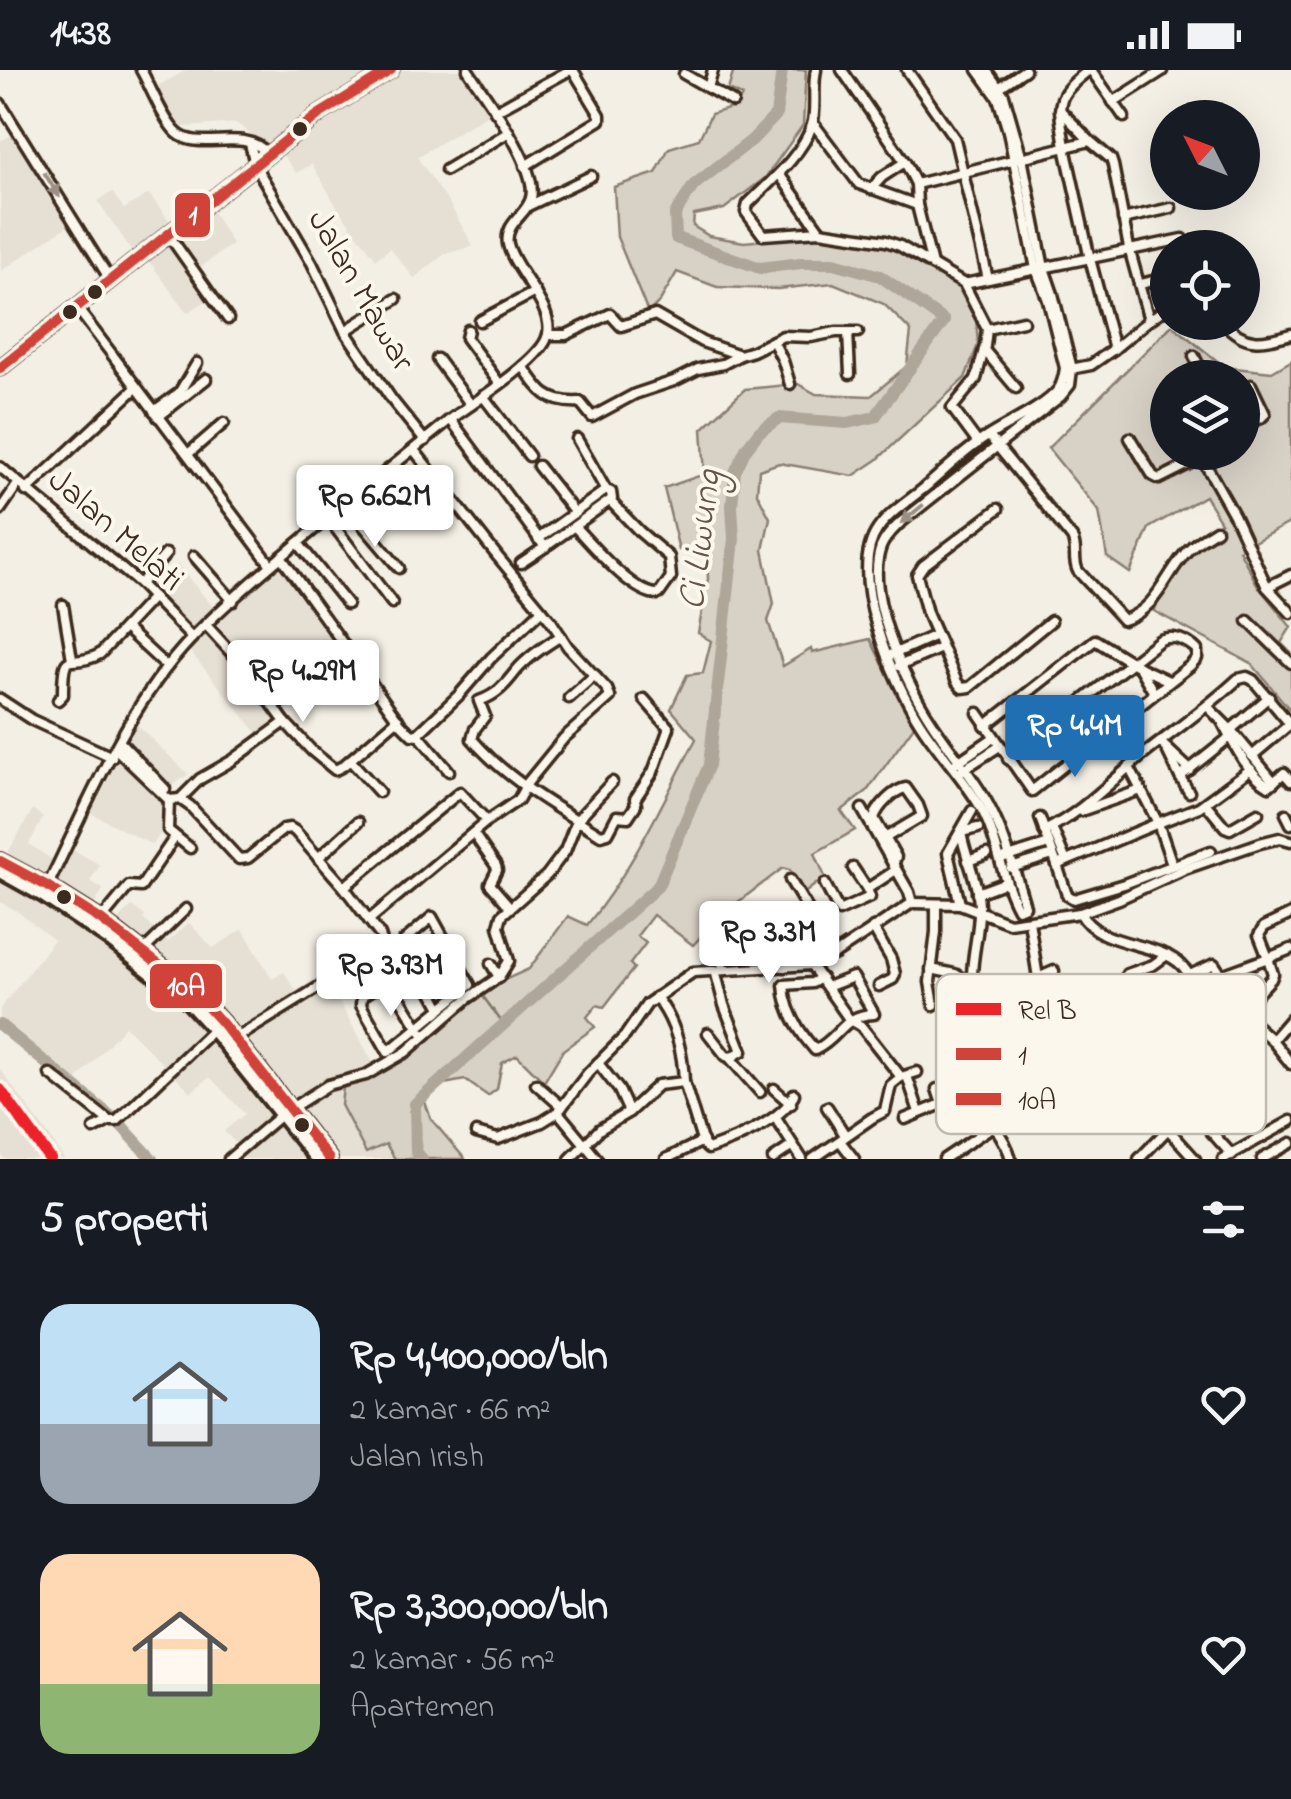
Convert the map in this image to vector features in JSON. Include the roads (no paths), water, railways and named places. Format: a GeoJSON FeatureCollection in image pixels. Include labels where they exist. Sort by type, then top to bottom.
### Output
{"type":"FeatureCollection","features":[{"type":"Feature","properties":{"kind":"main road"},"geometry":{"type":"LineString","coordinates":[[0,368],[318,115],[390,70]]}},
{"type":"Feature","properties":{"kind":"main road"},"geometry":{"type":"LineString","coordinates":[[0,861],[168,984],[235,1039],[317,1159]]}},
{"type":"Feature","properties":{"kind":"main road"},"geometry":{"type":"LineString","coordinates":[[0,871],[101,920],[193,991],[286,1112],[328,1159]]}},
{"type":"Feature","properties":{"kind":"street"},"geometry":{"type":"LineString","coordinates":[[142,70],[181,137],[250,143],[268,154]]}},
{"type":"Feature","properties":{"kind":"street"},"geometry":{"type":"LineString","coordinates":[[45,891],[116,750],[167,667],[192,638],[298,543],[522,366],[544,344],[548,335],[546,316],[508,244],[512,226],[527,207],[532,192],[525,166],[509,132],[468,70]]}},
{"type":"Feature","properties":{"kind":"street"},"geometry":{"type":"LineString","coordinates":[[495,111],[572,70],[600,115],[600,120],[525,166]]}},
{"type":"Feature","properties":{"kind":"street"},"geometry":{"type":"LineString","coordinates":[[708,88],[713,70]]}},
{"type":"Feature","properties":{"kind":"street"},"geometry":{"type":"LineString","coordinates":[[816,70],[813,123],[778,174],[748,204],[748,215],[762,235],[820,231],[886,241],[964,284],[987,328],[976,379]]}},
{"type":"Feature","properties":{"kind":"street"},"geometry":{"type":"LineString","coordinates":[[842,70],[916,184],[932,265]]}},
{"type":"Feature","properties":{"kind":"street"},"geometry":{"type":"LineString","coordinates":[[907,70],[955,139],[988,279]]}},
{"type":"Feature","properties":{"kind":"street"},"geometry":{"type":"LineString","coordinates":[[892,654],[877,568],[884,539],[1061,396],[1070,384],[1053,294],[1040,268],[1004,96],[978,70]]}},
{"type":"Feature","properties":{"kind":"street"},"geometry":{"type":"LineString","coordinates":[[986,70],[996,89]]}},
{"type":"Feature","properties":{"kind":"street"},"geometry":{"type":"LineString","coordinates":[[996,89],[1025,70]]}},
{"type":"Feature","properties":{"kind":"street"},"geometry":{"type":"LineString","coordinates":[[1114,349],[1065,147],[1062,96],[1068,86],[1090,70],[1124,117]]}},
{"type":"Feature","properties":{"kind":"street"},"geometry":{"type":"LineString","coordinates":[[1114,102],[1162,71]]}},
{"type":"Feature","properties":{"kind":"street"},"geometry":{"type":"LineString","coordinates":[[684,74],[733,102]]}},
{"type":"Feature","properties":{"kind":"street"},"geometry":{"type":"LineString","coordinates":[[0,102],[112,281]]}},
{"type":"Feature","properties":{"kind":"street"},"geometry":{"type":"LineString","coordinates":[[1060,110],[1111,160],[1149,320],[1092,365],[1069,369]]}},
{"type":"Feature","properties":{"kind":"street"},"geometry":{"type":"LineString","coordinates":[[813,123],[863,187],[917,204]]}},
{"type":"Feature","properties":{"kind":"street"},"geometry":{"type":"LineString","coordinates":[[446,170],[509,132]]}},
{"type":"Feature","properties":{"kind":"street"},"geometry":{"type":"LineString","coordinates":[[916,184],[1090,141]]}},
{"type":"Feature","properties":{"kind":"street","name":"Jalan Mawar"},"geometry":{"type":"LineString","coordinates":[[250,143],[255,165],[312,263],[345,331],[424,441]]}},
{"type":"Feature","properties":{"kind":"street"},"geometry":{"type":"LineString","coordinates":[[871,189],[904,162]]}},
{"type":"Feature","properties":{"kind":"street"},"geometry":{"type":"LineString","coordinates":[[778,174],[820,231]]}},
{"type":"Feature","properties":{"kind":"street"},"geometry":{"type":"LineString","coordinates":[[527,207],[591,176]]}},
{"type":"Feature","properties":{"kind":"street"},"geometry":{"type":"LineString","coordinates":[[1123,219],[1162,210]]}},
{"type":"Feature","properties":{"kind":"street"},"geometry":{"type":"LineString","coordinates":[[168,234],[228,319]]}},
{"type":"Feature","properties":{"kind":"street"},"geometry":{"type":"LineString","coordinates":[[964,284],[1150,244]]}},
{"type":"Feature","properties":{"kind":"street"},"geometry":{"type":"LineString","coordinates":[[1140,284],[1150,282]]}},
{"type":"Feature","properties":{"kind":"street"},"geometry":{"type":"LineString","coordinates":[[480,321],[534,292]]}},
{"type":"Feature","properties":{"kind":"street"},"geometry":{"type":"LineString","coordinates":[[345,331],[396,299]]}},
{"type":"Feature","properties":{"kind":"street"},"geometry":{"type":"LineString","coordinates":[[77,308],[271,566]]}},
{"type":"Feature","properties":{"kind":"street"},"geometry":{"type":"LineString","coordinates":[[548,335],[566,334],[610,314],[621,326],[655,315],[702,342],[740,355]]}},
{"type":"Feature","properties":{"kind":"street"},"geometry":{"type":"LineString","coordinates":[[987,328],[1023,320]]}},
{"type":"Feature","properties":{"kind":"street"},"geometry":{"type":"LineString","coordinates":[[468,330],[466,338],[499,383]]}},
{"type":"Feature","properties":{"kind":"street"},"geometry":{"type":"LineString","coordinates":[[522,366],[544,396],[580,402],[592,417],[635,394],[698,369],[723,364],[788,336],[853,332],[850,374]]}},
{"type":"Feature","properties":{"kind":"street"},"geometry":{"type":"LineString","coordinates":[[1246,340],[1291,334]]}},
{"type":"Feature","properties":{"kind":"street"},"geometry":{"type":"LineString","coordinates":[[773,341],[790,384]]}},
{"type":"Feature","properties":{"kind":"street"},"geometry":{"type":"LineString","coordinates":[[984,350],[1016,388]]}},
{"type":"Feature","properties":{"kind":"street"},"geometry":{"type":"LineString","coordinates":[[1194,356],[1196,360]]}},
{"type":"Feature","properties":{"kind":"street"},"geometry":{"type":"LineString","coordinates":[[437,359],[471,405]]}},
{"type":"Feature","properties":{"kind":"street"},"geometry":{"type":"LineString","coordinates":[[156,414],[179,393],[197,363]]}},
{"type":"Feature","properties":{"kind":"street"},"geometry":{"type":"LineString","coordinates":[[978,443],[952,408],[976,379],[996,363]]}},
{"type":"Feature","properties":{"kind":"street"},"geometry":{"type":"LineString","coordinates":[[958,768],[987,820],[1002,871],[1021,907],[1010,856],[985,799],[921,724],[892,654],[877,630],[866,569],[876,531],[892,515],[978,443],[1050,397],[1069,369]]}},
{"type":"Feature","properties":{"kind":"street"},"geometry":{"type":"LineString","coordinates":[[156,414],[206,379]]}},
{"type":"Feature","properties":{"kind":"street"},"geometry":{"type":"LineString","coordinates":[[26,491],[136,388]]}},
{"type":"Feature","properties":{"kind":"street"},"geometry":{"type":"LineString","coordinates":[[483,396],[530,456]]}},
{"type":"Feature","properties":{"kind":"street"},"geometry":{"type":"LineString","coordinates":[[451,420],[544,547]]}},
{"type":"Feature","properties":{"kind":"street"},"geometry":{"type":"LineString","coordinates":[[188,454],[224,423]]}},
{"type":"Feature","properties":{"kind":"street"},"geometry":{"type":"LineString","coordinates":[[989,436],[1072,538],[1078,571],[1124,620],[1149,604],[1188,550],[1216,530]]}},
{"type":"Feature","properties":{"kind":"street"},"geometry":{"type":"LineString","coordinates":[[1130,438],[1153,476],[1159,479],[1177,470]]}},
{"type":"Feature","properties":{"kind":"street"},"geometry":{"type":"LineString","coordinates":[[521,563],[610,502],[613,496],[577,439]]}},
{"type":"Feature","properties":{"kind":"street"},"geometry":{"type":"LineString","coordinates":[[369,920],[487,821],[518,800],[564,738],[610,699],[610,692],[574,654],[414,450]]}},
{"type":"Feature","properties":{"kind":"street"},"geometry":{"type":"LineString","coordinates":[[538,466],[575,513]]}},
{"type":"Feature","properties":{"kind":"street","name":"Jalan Melati"},"geometry":{"type":"LineString","coordinates":[[0,467],[140,584],[192,638]]}},
{"type":"Feature","properties":{"kind":"street"},"geometry":{"type":"LineString","coordinates":[[1210,470],[1267,587],[1291,613]]}},
{"type":"Feature","properties":{"kind":"street"},"geometry":{"type":"LineString","coordinates":[[0,510],[18,484]]}},
{"type":"Feature","properties":{"kind":"street"},"geometry":{"type":"LineString","coordinates":[[366,488],[384,510]]}},
{"type":"Feature","properties":{"kind":"street"},"geometry":{"type":"LineString","coordinates":[[538,538],[606,490]]}},
{"type":"Feature","properties":{"kind":"street"},"geometry":{"type":"LineString","coordinates":[[575,526],[622,575],[649,594],[659,594],[671,577],[669,557],[610,502]]}},
{"type":"Feature","properties":{"kind":"street"},"geometry":{"type":"LineString","coordinates":[[345,504],[399,568]]}},
{"type":"Feature","properties":{"kind":"street"},"geometry":{"type":"LineString","coordinates":[[998,509],[917,575],[956,682],[966,688],[1051,621]]}},
{"type":"Feature","properties":{"kind":"street"},"geometry":{"type":"LineString","coordinates":[[328,518],[392,603]]}},
{"type":"Feature","properties":{"kind":"street"},"geometry":{"type":"LineString","coordinates":[[298,543],[347,604]]}},
{"type":"Feature","properties":{"kind":"street"},"geometry":{"type":"LineString","coordinates":[[140,584],[166,554]]}},
{"type":"Feature","properties":{"kind":"street"},"geometry":{"type":"LineString","coordinates":[[194,556],[233,600]]}},
{"type":"Feature","properties":{"kind":"street"},"geometry":{"type":"LineString","coordinates":[[281,558],[410,734],[418,734],[459,696],[490,658],[542,610]]}},
{"type":"Feature","properties":{"kind":"street"},"geometry":{"type":"LineString","coordinates":[[1267,587],[1291,575]]}},
{"type":"Feature","properties":{"kind":"street"},"geometry":{"type":"LineString","coordinates":[[58,700],[63,695],[66,662],[96,657],[152,597]]}},
{"type":"Feature","properties":{"kind":"street"},"geometry":{"type":"LineString","coordinates":[[63,605],[72,659]]}},
{"type":"Feature","properties":{"kind":"street"},"geometry":{"type":"LineString","coordinates":[[1248,622],[1291,663]]}},
{"type":"Feature","properties":{"kind":"street"},"geometry":{"type":"LineString","coordinates":[[206,625],[246,669],[284,722],[332,768],[338,770],[398,719]]}},
{"type":"Feature","properties":{"kind":"street"},"geometry":{"type":"LineString","coordinates":[[124,628],[167,667]]}},
{"type":"Feature","properties":{"kind":"street"},"geometry":{"type":"LineString","coordinates":[[892,654],[936,635]]}},
{"type":"Feature","properties":{"kind":"street"},"geometry":{"type":"LineString","coordinates":[[561,636],[517,670],[499,691],[478,703],[484,716],[472,739],[490,760],[554,807],[604,835],[617,816],[626,818],[636,805],[634,800],[653,772],[669,728],[644,699]]}},
{"type":"Feature","properties":{"kind":"street"},"geometry":{"type":"LineString","coordinates":[[1008,759],[1136,665],[1165,637],[1188,642],[1198,650],[1198,658],[1022,799]]}},
{"type":"Feature","properties":{"kind":"street"},"geometry":{"type":"LineString","coordinates":[[986,726],[1095,640],[1169,682]]}},
{"type":"Feature","properties":{"kind":"street"},"geometry":{"type":"LineString","coordinates":[[898,667],[941,648]]}},
{"type":"Feature","properties":{"kind":"street"},"geometry":{"type":"LineString","coordinates":[[1136,665],[1154,693]]}},
{"type":"Feature","properties":{"kind":"street"},"geometry":{"type":"LineString","coordinates":[[569,698],[596,675]]}},
{"type":"Feature","properties":{"kind":"street"},"geometry":{"type":"LineString","coordinates":[[1048,830],[1164,746],[1243,677],[1253,680],[1290,724],[1252,756]]}},
{"type":"Feature","properties":{"kind":"street"},"geometry":{"type":"LineString","coordinates":[[1180,777],[1269,697]]}},
{"type":"Feature","properties":{"kind":"street"},"geometry":{"type":"LineString","coordinates":[[0,700],[32,720],[116,750],[165,789]]}},
{"type":"Feature","properties":{"kind":"street"},"geometry":{"type":"LineString","coordinates":[[1208,707],[1274,782]]}},
{"type":"Feature","properties":{"kind":"street"},"geometry":{"type":"LineString","coordinates":[[978,712],[1032,791]]}},
{"type":"Feature","properties":{"kind":"street"},"geometry":{"type":"LineString","coordinates":[[116,750],[168,800],[180,799],[200,780],[284,722]]}},
{"type":"Feature","properties":{"kind":"street"},"geometry":{"type":"LineString","coordinates":[[1229,731],[1266,786],[1288,770],[1291,781]]}},
{"type":"Feature","properties":{"kind":"street"},"geometry":{"type":"LineString","coordinates":[[418,734],[449,771]]}},
{"type":"Feature","properties":{"kind":"street"},"geometry":{"type":"LineString","coordinates":[[958,768],[997,742]]}},
{"type":"Feature","properties":{"kind":"street"},"geometry":{"type":"LineString","coordinates":[[1164,746],[1190,770]]}},
{"type":"Feature","properties":{"kind":"street"},"geometry":{"type":"LineString","coordinates":[[1164,746],[1188,792]]}},
{"type":"Feature","properties":{"kind":"street"},"geometry":{"type":"LineString","coordinates":[[350,760],[379,792]]}},
{"type":"Feature","properties":{"kind":"street"},"geometry":{"type":"LineString","coordinates":[[1130,767],[1158,824],[1172,864]]}},
{"type":"Feature","properties":{"kind":"street"},"geometry":{"type":"LineString","coordinates":[[1062,863],[1206,804],[1251,769]]}},
{"type":"Feature","properties":{"kind":"street"},"geometry":{"type":"LineString","coordinates":[[417,962],[362,996],[361,1005],[388,1052],[506,969],[509,961],[500,920],[547,875],[565,851],[577,820],[612,782]]}},
{"type":"Feature","properties":{"kind":"street"},"geometry":{"type":"LineString","coordinates":[[867,889],[895,867],[896,857],[885,838],[875,820],[875,814],[906,788],[922,816],[885,838]]}},
{"type":"Feature","properties":{"kind":"street"},"geometry":{"type":"LineString","coordinates":[[1076,812],[1141,790]]}},
{"type":"Feature","properties":{"kind":"street"},"geometry":{"type":"LineString","coordinates":[[344,887],[460,792],[487,821]]}},
{"type":"Feature","properties":{"kind":"street"},"geometry":{"type":"LineString","coordinates":[[180,799],[240,859],[248,858],[287,828],[298,833],[344,887],[382,941],[377,951],[235,1039]]}},
{"type":"Feature","properties":{"kind":"street"},"geometry":{"type":"LineString","coordinates":[[168,800],[166,827],[190,848]]}},
{"type":"Feature","properties":{"kind":"street"},"geometry":{"type":"LineString","coordinates":[[1206,804],[1230,829],[1258,812]]}},
{"type":"Feature","properties":{"kind":"street"},"geometry":{"type":"LineString","coordinates":[[862,809],[912,903]]}},
{"type":"Feature","properties":{"kind":"street"},"geometry":{"type":"LineString","coordinates":[[960,904],[948,853],[972,811]]}},
{"type":"Feature","properties":{"kind":"street"},"geometry":{"type":"LineString","coordinates":[[1286,814],[1291,824]]}},
{"type":"Feature","properties":{"kind":"street"},"geometry":{"type":"LineString","coordinates":[[1040,818],[1062,863],[1067,895],[1074,899],[1211,851]]}},
{"type":"Feature","properties":{"kind":"street"},"geometry":{"type":"LineString","coordinates":[[318,858],[358,822]]}},
{"type":"Feature","properties":{"kind":"street"},"geometry":{"type":"LineString","coordinates":[[962,832],[978,828]]}},
{"type":"Feature","properties":{"kind":"street"},"geometry":{"type":"LineString","coordinates":[[1048,830],[1048,844],[1062,863]]}},
{"type":"Feature","properties":{"kind":"street"},"geometry":{"type":"LineString","coordinates":[[962,832],[980,912],[972,974]]}},
{"type":"Feature","properties":{"kind":"street"},"geometry":{"type":"LineString","coordinates":[[473,833],[496,866],[490,884],[510,907]]}},
{"type":"Feature","properties":{"kind":"street"},"geometry":{"type":"LineString","coordinates":[[101,920],[128,886],[141,887],[175,837]]}},
{"type":"Feature","properties":{"kind":"street"},"geometry":{"type":"LineString","coordinates":[[476,1133],[498,1138],[542,1122],[560,1110],[625,1036],[647,1004],[693,972],[811,965],[835,954],[912,903],[960,904],[1010,923],[1080,912],[1185,868],[1260,843],[1280,838],[1291,842]]}},
{"type":"Feature","properties":{"kind":"street"},"geometry":{"type":"LineString","coordinates":[[999,860],[1048,844]]}},
{"type":"Feature","properties":{"kind":"street"},"geometry":{"type":"LineString","coordinates":[[968,861],[987,854]]}},
{"type":"Feature","properties":{"kind":"street"},"geometry":{"type":"LineString","coordinates":[[1002,871],[1053,855]]}},
{"type":"Feature","properties":{"kind":"street"},"geometry":{"type":"LineString","coordinates":[[826,884],[839,911],[870,897],[853,868]]}},
{"type":"Feature","properties":{"kind":"street"},"geometry":{"type":"LineString","coordinates":[[790,880],[835,954]]}},
{"type":"Feature","properties":{"kind":"street"},"geometry":{"type":"LineString","coordinates":[[977,894],[1002,884]]}},
{"type":"Feature","properties":{"kind":"street"},"geometry":{"type":"LineString","coordinates":[[934,1005],[930,990],[936,904]]}},
{"type":"Feature","properties":{"kind":"street"},"geometry":{"type":"LineString","coordinates":[[143,950],[186,909]]}},
{"type":"Feature","properties":{"kind":"street"},"geometry":{"type":"LineString","coordinates":[[1080,912],[1090,925],[1106,935],[1168,956],[1189,974]]}},
{"type":"Feature","properties":{"kind":"street"},"geometry":{"type":"LineString","coordinates":[[1266,984],[1272,974],[1259,933],[1291,914]]}},
{"type":"Feature","properties":{"kind":"street"},"geometry":{"type":"LineString","coordinates":[[229,1159],[286,1112],[328,1085],[380,1068],[470,985],[432,917],[404,941],[442,1008]]}},
{"type":"Feature","properties":{"kind":"street"},"geometry":{"type":"LineString","coordinates":[[1029,921],[1037,974]]}},
{"type":"Feature","properties":{"kind":"street"},"geometry":{"type":"LineString","coordinates":[[873,928],[896,974],[879,986]]}},
{"type":"Feature","properties":{"kind":"street"},"geometry":{"type":"LineString","coordinates":[[779,936],[784,967]]}},
{"type":"Feature","properties":{"kind":"street"},"geometry":{"type":"LineString","coordinates":[[718,937],[724,1005],[742,1048],[741,1053],[729,1058]]}},
{"type":"Feature","properties":{"kind":"street"},"geometry":{"type":"LineString","coordinates":[[1192,974],[1215,964],[1223,974],[1291,950]]}},
{"type":"Feature","properties":{"kind":"street"},"geometry":{"type":"LineString","coordinates":[[1129,974],[1168,956]]}},
{"type":"Feature","properties":{"kind":"street"},"geometry":{"type":"LineString","coordinates":[[491,964],[499,977]]}},
{"type":"Feature","properties":{"kind":"street"},"geometry":{"type":"LineString","coordinates":[[811,965],[849,1019],[860,1026],[904,1077],[919,1112]]}},
{"type":"Feature","properties":{"kind":"street"},"geometry":{"type":"LineString","coordinates":[[931,970],[956,974]]}},
{"type":"Feature","properties":{"kind":"street"},"geometry":{"type":"LineString","coordinates":[[1047,974],[1054,971]]}},
{"type":"Feature","properties":{"kind":"street"},"geometry":{"type":"LineString","coordinates":[[820,978],[812,983],[784,985],[790,1014],[812,1048],[829,1042],[849,1019],[874,1014],[853,977],[827,987]]}},
{"type":"Feature","properties":{"kind":"street"},"geometry":{"type":"LineString","coordinates":[[389,980],[418,1034]]}},
{"type":"Feature","properties":{"kind":"street"},"geometry":{"type":"LineString","coordinates":[[656,998],[674,1028],[684,1082],[708,1149],[775,1118],[791,1104],[794,1094]]}},
{"type":"Feature","properties":{"kind":"street"},"geometry":{"type":"LineString","coordinates":[[1272,1040],[1291,1018]]}},
{"type":"Feature","properties":{"kind":"street"},"geometry":{"type":"LineString","coordinates":[[50,1074],[109,1121],[117,1122],[217,1026]]}},
{"type":"Feature","properties":{"kind":"street"},"geometry":{"type":"LineString","coordinates":[[708,1033],[760,1092]]}},
{"type":"Feature","properties":{"kind":"street"},"geometry":{"type":"LineString","coordinates":[[1266,1034],[1291,1064]]}},
{"type":"Feature","properties":{"kind":"street"},"geometry":{"type":"LineString","coordinates":[[598,1063],[620,1090],[630,1112]]}},
{"type":"Feature","properties":{"kind":"street"},"geometry":{"type":"LineString","coordinates":[[814,1159],[886,1111],[891,1085],[917,1072]]}},
{"type":"Feature","properties":{"kind":"street"},"geometry":{"type":"LineString","coordinates":[[570,1159],[600,1129],[630,1112],[661,1083],[684,1082]]}},
{"type":"Feature","properties":{"kind":"street"},"geometry":{"type":"LineString","coordinates":[[536,1084],[597,1159]]}},
{"type":"Feature","properties":{"kind":"street"},"geometry":{"type":"LineString","coordinates":[[774,1089],[791,1104]]}},
{"type":"Feature","properties":{"kind":"street"},"geometry":{"type":"LineString","coordinates":[[904,1119],[936,1106]]}},
{"type":"Feature","properties":{"kind":"street"},"geometry":{"type":"LineString","coordinates":[[827,1107],[854,1159]]}},
{"type":"Feature","properties":{"kind":"street"},"geometry":{"type":"LineString","coordinates":[[775,1118],[802,1159]]}},
{"type":"Feature","properties":{"kind":"street"},"geometry":{"type":"LineString","coordinates":[[94,1130],[109,1121]]}},
{"type":"Feature","properties":{"kind":"street"},"geometry":{"type":"LineString","coordinates":[[1209,1134],[1227,1157],[1291,1121]]}},
{"type":"Feature","properties":{"kind":"street"},"geometry":{"type":"LineString","coordinates":[[944,1159],[981,1134]]}},
{"type":"Feature","properties":{"kind":"street"},"geometry":{"type":"LineString","coordinates":[[999,1134],[1011,1159]]}},
{"type":"Feature","properties":{"kind":"street"},"geometry":{"type":"LineString","coordinates":[[1139,1159],[1163,1134]]}},
{"type":"Feature","properties":{"kind":"street"},"geometry":{"type":"LineString","coordinates":[[1175,1134],[1195,1159]]}},
{"type":"Feature","properties":{"kind":"street"},"geometry":{"type":"LineString","coordinates":[[666,1159],[703,1141]]}},
{"type":"Feature","properties":{"kind":"street"},"geometry":{"type":"LineString","coordinates":[[1262,1159],[1291,1143]]}},
{"type":"Feature","properties":{"kind":"street"},"geometry":{"type":"LineString","coordinates":[[717,1146],[723,1159]]}},
{"type":"Feature","properties":{"kind":"street"},"geometry":{"type":"LineString","coordinates":[[773,1159],[792,1146]]}},
{"type":"Feature","properties":{"kind":"waterway","name":"Ci Liwung"},"geometry":{"type":"LineString","coordinates":[[422,1159],[416,1152],[415,1104],[658,886],[709,765],[734,539],[735,472],[746,449],[759,432],[779,418],[847,423],[875,417],[944,321],[880,276],[834,263],[760,268],[676,238],[675,214],[694,185],[752,140],[776,115],[782,70]]}},
{"type":"Feature","properties":{"kind":"waterway"},"geometry":{"type":"LineString","coordinates":[[482,995],[504,1025]]}},
{"type":"Feature","properties":{"kind":"waterway"},"geometry":{"type":"LineString","coordinates":[[0,1025],[120,1124],[152,1159]]}},
{"type":"Feature","properties":{"kind":"waterway"},"geometry":{"type":"LineString","coordinates":[[341,1087],[363,1080]]}},
{"type":"Feature","properties":{"kind":"rail line","name":"B"},"geometry":{"type":"LineString","coordinates":[[0,1090],[50,1159]]}}]}
